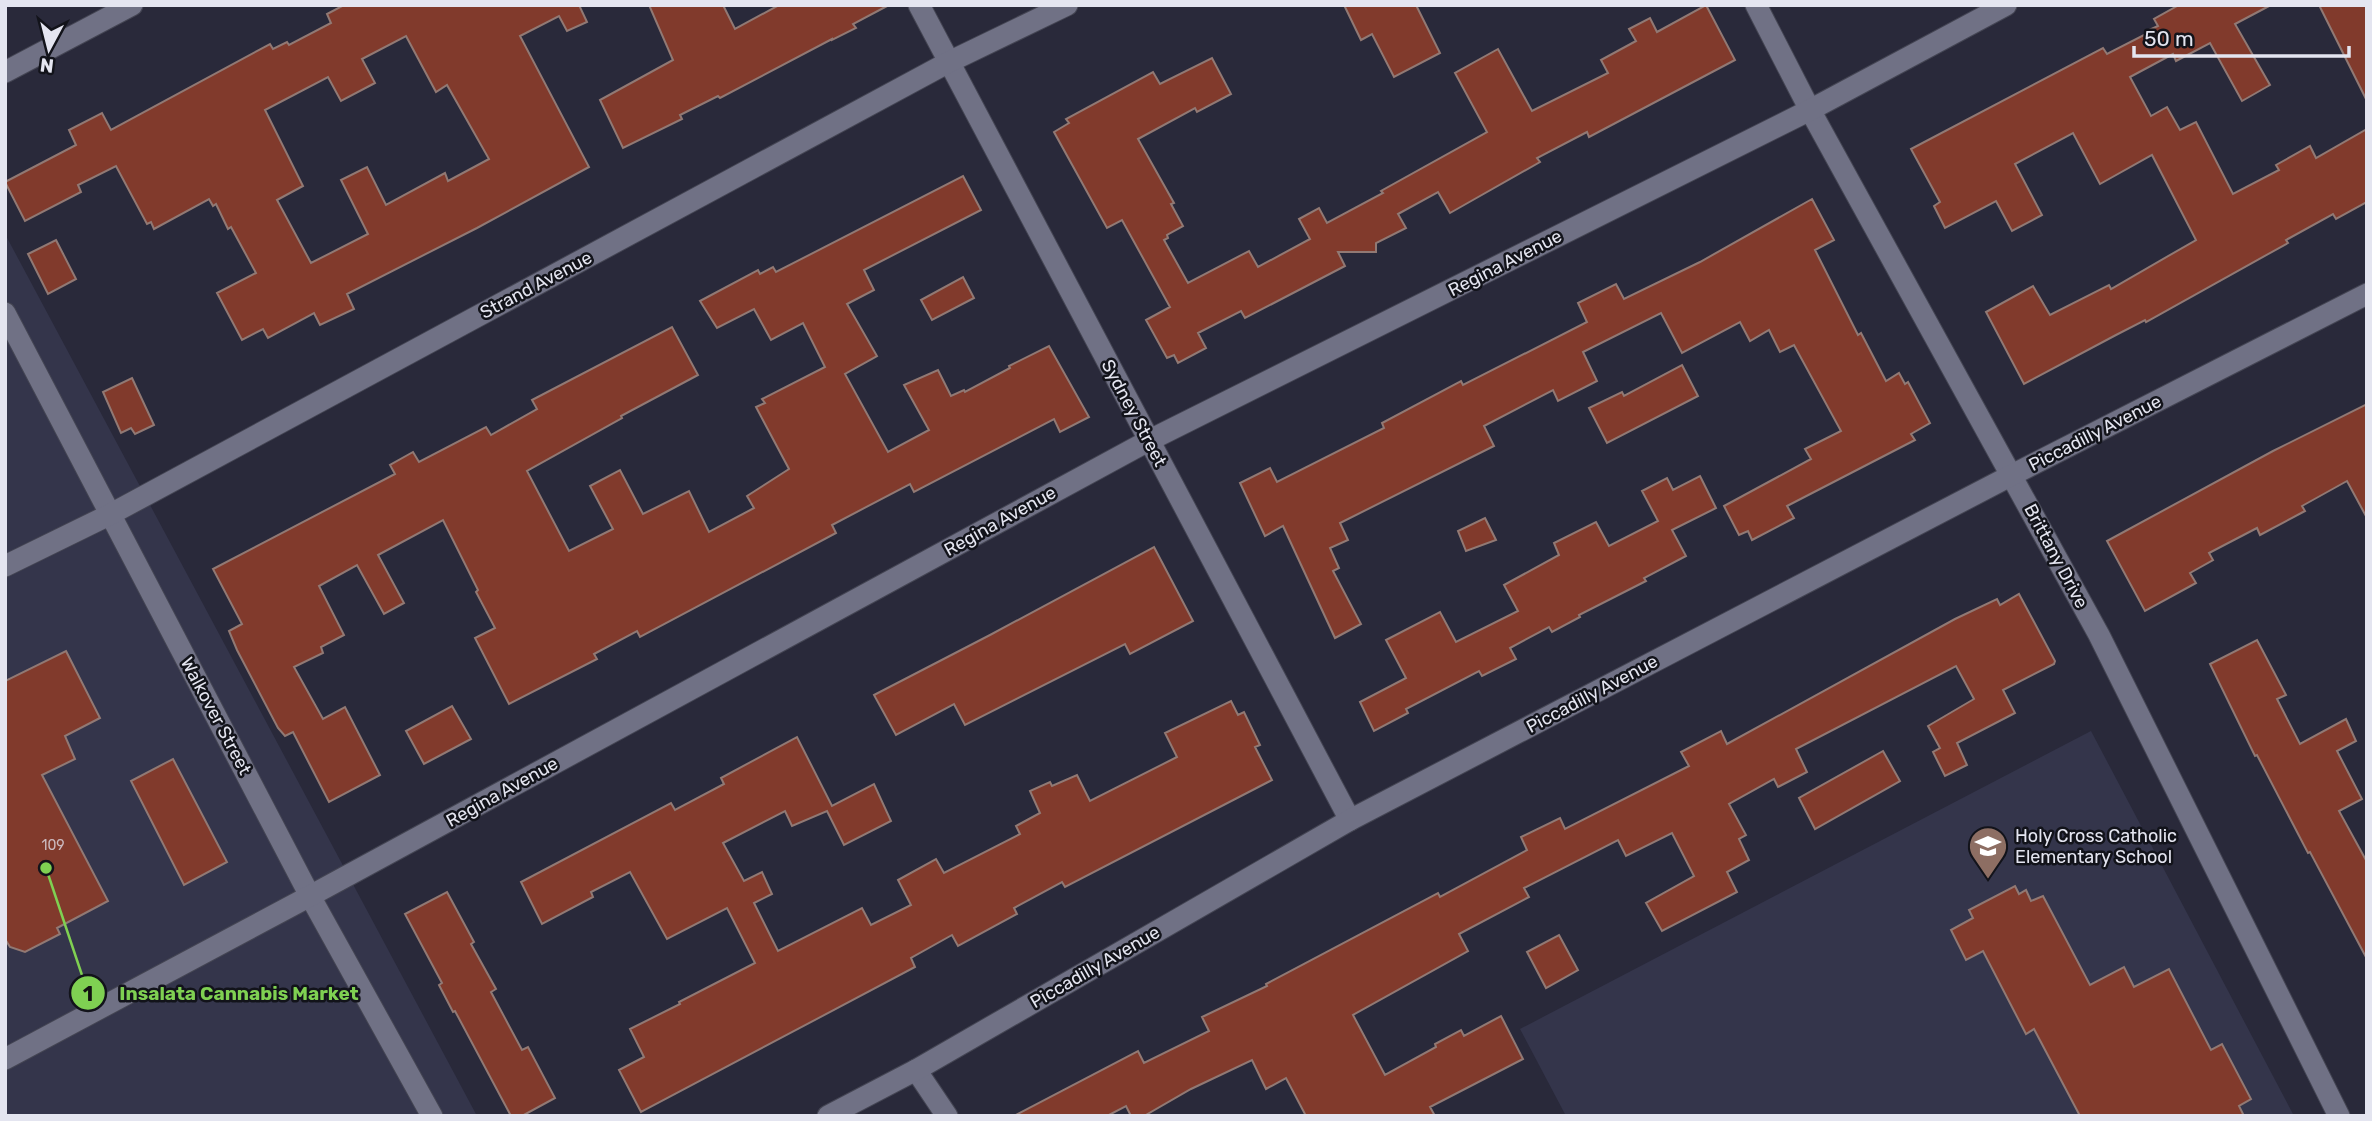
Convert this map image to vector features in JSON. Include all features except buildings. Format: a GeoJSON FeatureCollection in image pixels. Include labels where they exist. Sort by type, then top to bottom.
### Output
{"type":"FeatureCollection","features":[{"type":"Feature","properties":{"kind":"street"},"geometry":{"type":"LineString","coordinates":[[5,72],[132,5]]}},
{"type":"Feature","properties":{"kind":"street","name":"Sydney Street"},"geometry":{"type":"LineString","coordinates":[[919,5],[1350,820]]}},
{"type":"Feature","properties":{"kind":"street","name":"Strand Avenue"},"geometry":{"type":"LineString","coordinates":[[5,566],[109,515],[948,62],[1067,5]]}},
{"type":"Feature","properties":{"kind":"street","name":"Brittany Drive"},"geometry":{"type":"LineString","coordinates":[[1756,5],[1810,110],[2099,635],[2339,1116]]}},
{"type":"Feature","properties":{"kind":"street","name":"Regina Avenue"},"geometry":{"type":"LineString","coordinates":[[5,1059],[1148,441],[1810,110],[2006,5]]}},
{"type":"Feature","properties":{"kind":"street","name":"Piccadilly Avenue"},"geometry":{"type":"LineString","coordinates":[[828,1116],[916,1070],[1350,820],[2012,475],[2367,294]]}},
{"type":"Feature","properties":{"kind":"street","name":"Walkover Street"},"geometry":{"type":"LineString","coordinates":[[5,313],[310,896],[432,1116]]}},
{"type":"Feature","properties":{"kind":"street"},"geometry":{"type":"LineString","coordinates":[[916,1070],[947,1116]]}},
{"type":"Feature","properties":{"kind":"shaded area"},"geometry":{"type":"Polygon","coordinates":[[[5,234],[477,1116],[5,1116],[5,234]]]}},
{"type":"Feature","properties":{"kind":"shaded area","name":"Holy Cross Catholic Elementary School"},"geometry":{"type":"Polygon","coordinates":[[[2091,731],[2294,1116],[1566,1116],[1520,1029],[2091,731]]]}},
{"type":"Feature","properties":{"kind":"place","name":"Insalata Cannabis Market"},"geometry":{"type":"Point","coordinates":[46,868]}},
{"type":"Feature","properties":{"kind":"place","name":"Holy Cross Catholic Elementary School"},"geometry":{"type":"Point","coordinates":[1988,880]}}]}
